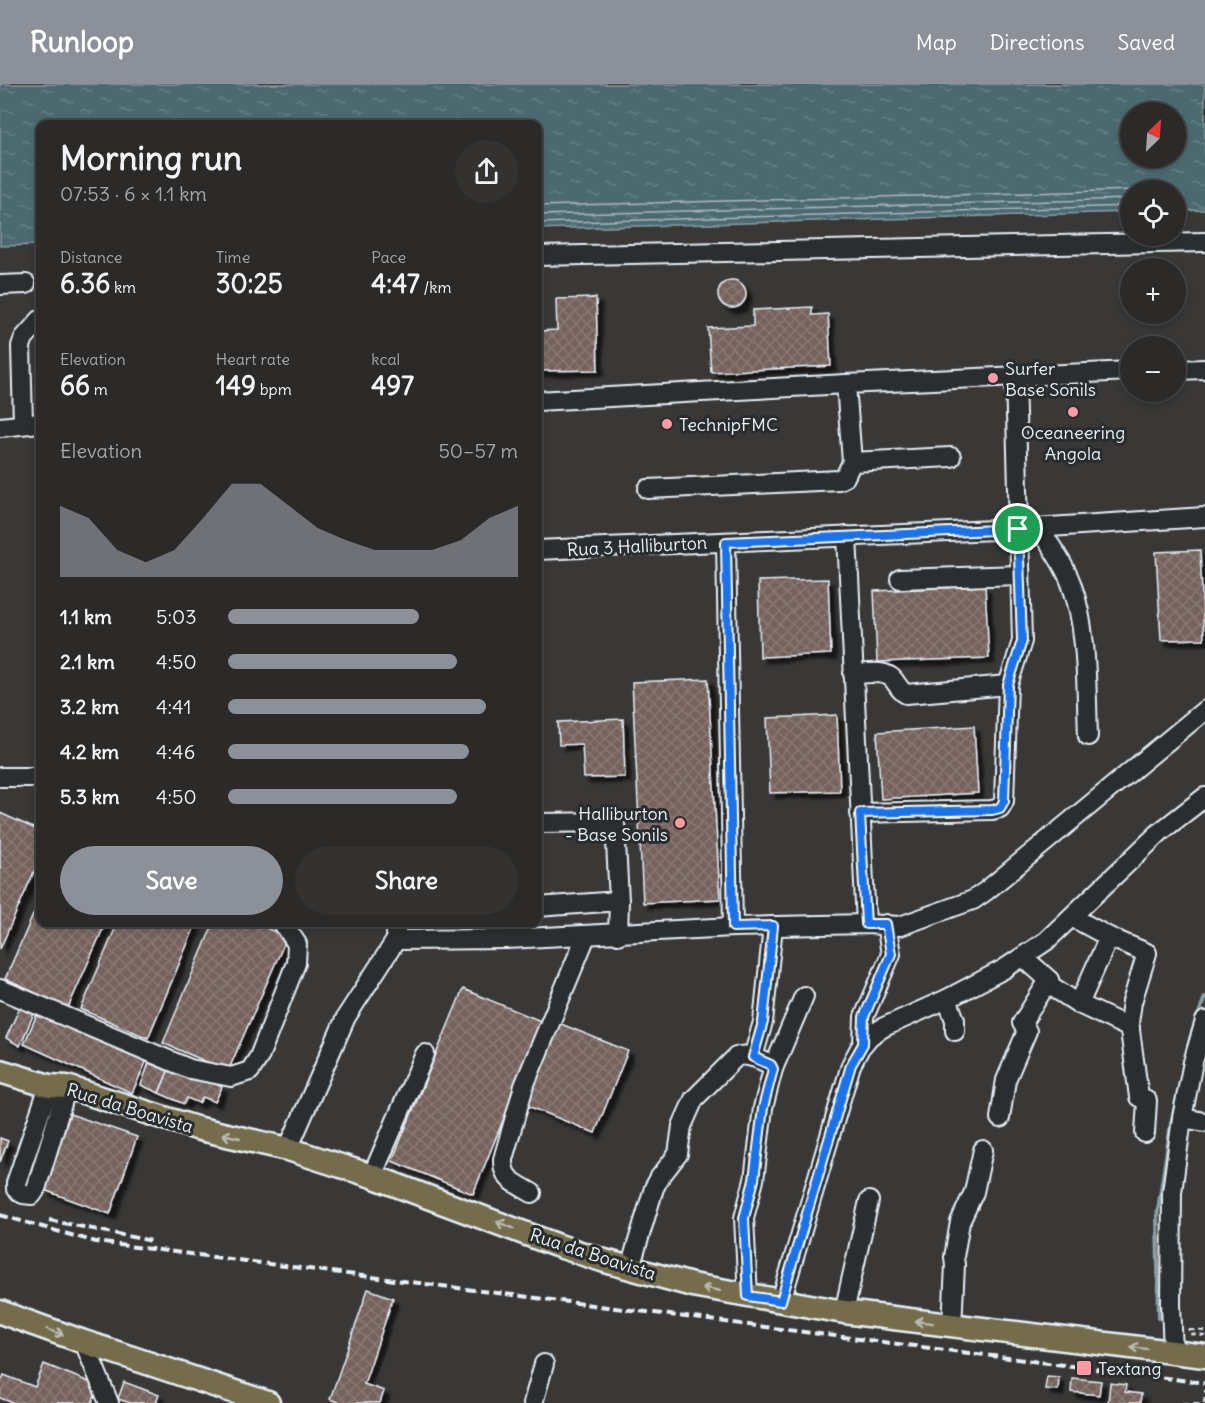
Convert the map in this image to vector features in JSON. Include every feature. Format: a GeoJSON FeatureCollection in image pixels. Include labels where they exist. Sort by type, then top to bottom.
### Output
{"type":"FeatureCollection","features":[{"type":"Feature","properties":{"kind":"main road","name":"Rua da Boavista"},"geometry":{"type":"LineString","coordinates":[[0,1071],[196,1128],[288,1149],[372,1176],[556,1245],[692,1285],[844,1312],[1205,1356]]}},
{"type":"Feature","properties":{"kind":"main road"},"geometry":{"type":"LineString","coordinates":[[0,1312],[268,1403]]}},
{"type":"Feature","properties":{"kind":"street"},"geometry":{"type":"LineString","coordinates":[[542,256],[1205,242]]}},
{"type":"Feature","properties":{"kind":"street"},"geometry":{"type":"LineString","coordinates":[[0,285],[26,284]]}},
{"type":"Feature","properties":{"kind":"street"},"geometry":{"type":"LineString","coordinates":[[0,427],[32,423],[21,346],[24,338],[36,325]]}},
{"type":"Feature","properties":{"kind":"street"},"geometry":{"type":"LineString","coordinates":[[1186,370],[1205,369]]}},
{"type":"Feature","properties":{"kind":"street"},"geometry":{"type":"LineString","coordinates":[[542,401],[1120,371]]}},
{"type":"Feature","properties":{"kind":"street"},"geometry":{"type":"LineString","coordinates":[[860,813],[992,810],[1000,808],[1004,801],[1008,685],[1022,641],[1015,375]]}},
{"type":"Feature","properties":{"kind":"street"},"geometry":{"type":"LineString","coordinates":[[648,489],[839,480],[845,477],[852,462],[846,384]]}},
{"type":"Feature","properties":{"kind":"street"},"geometry":{"type":"LineString","coordinates":[[852,462],[951,457]]}},
{"type":"Feature","properties":{"kind":"street","name":"Rua 3 Halliburton"},"geometry":{"type":"LineString","coordinates":[[542,550],[1018,529],[1205,517]]}},
{"type":"Feature","properties":{"kind":"street"},"geometry":{"type":"LineString","coordinates":[[1038,527],[1060,559],[1071,583],[1079,612],[1086,668],[1088,735]]}},
{"type":"Feature","properties":{"kind":"street"},"geometry":{"type":"LineString","coordinates":[[847,536],[866,924]]}},
{"type":"Feature","properties":{"kind":"street"},"geometry":{"type":"LineString","coordinates":[[726,542],[733,927]]}},
{"type":"Feature","properties":{"kind":"street"},"geometry":{"type":"LineString","coordinates":[[900,579],[1020,575]]}},
{"type":"Feature","properties":{"kind":"street"},"geometry":{"type":"LineString","coordinates":[[854,674],[886,674],[891,676],[906,694],[1008,685]]}},
{"type":"Feature","properties":{"kind":"street"},"geometry":{"type":"LineString","coordinates":[[288,1149],[346,1017],[396,931],[508,931],[585,936],[733,927],[907,925],[977,897],[1205,710]]}},
{"type":"Feature","properties":{"kind":"street"},"geometry":{"type":"LineString","coordinates":[[0,777],[36,777]]}},
{"type":"Feature","properties":{"kind":"street"},"geometry":{"type":"LineString","coordinates":[[781,1301],[851,1065],[863,1044],[870,1036],[884,1027],[947,999],[1023,957],[1046,941],[1160,832],[1205,797]]}},
{"type":"Feature","properties":{"kind":"street"},"geometry":{"type":"LineString","coordinates":[[542,823],[615,823],[618,934]]}},
{"type":"Feature","properties":{"kind":"street"},"geometry":{"type":"LineString","coordinates":[[542,907],[618,901]]}},
{"type":"Feature","properties":{"kind":"street"},"geometry":{"type":"LineString","coordinates":[[1072,917],[1109,937],[1147,953],[1132,1002],[1130,1028],[1139,1097],[1148,1101],[1145,1133]]}},
{"type":"Feature","properties":{"kind":"street"},"geometry":{"type":"LineString","coordinates":[[863,1044],[864,1017],[891,954],[886,924]]}},
{"type":"Feature","properties":{"kind":"street"},"geometry":{"type":"LineString","coordinates":[[753,1057],[763,1022],[773,926]]}},
{"type":"Feature","properties":{"kind":"street"},"geometry":{"type":"LineString","coordinates":[[0,989],[190,1069],[231,1077],[250,1071],[259,1057],[296,963],[297,944],[285,927]]}},
{"type":"Feature","properties":{"kind":"street"},"geometry":{"type":"LineString","coordinates":[[532,1192],[509,1179],[502,1170],[503,1159],[524,1086],[585,936]]}},
{"type":"Feature","properties":{"kind":"street"},"geometry":{"type":"LineString","coordinates":[[1078,1004],[1109,937]]}},
{"type":"Feature","properties":{"kind":"street"},"geometry":{"type":"LineString","coordinates":[[1023,957],[1049,980],[1051,986],[1078,1004],[1130,1028]]}},
{"type":"Feature","properties":{"kind":"street"},"geometry":{"type":"LineString","coordinates":[[1000,1118],[1006,1080],[1028,1031],[1022,1023],[1049,980]]}},
{"type":"Feature","properties":{"kind":"street"},"geometry":{"type":"LineString","coordinates":[[748,1296],[744,1218],[754,1180],[763,1108],[773,1069],[804,996]]}},
{"type":"Feature","properties":{"kind":"street"},"geometry":{"type":"LineString","coordinates":[[947,999],[955,1020],[955,1031]]}},
{"type":"Feature","properties":{"kind":"street"},"geometry":{"type":"LineString","coordinates":[[1173,1352],[1172,1192],[1193,1062],[1205,1021]]}},
{"type":"Feature","properties":{"kind":"street"},"geometry":{"type":"LineString","coordinates":[[372,1176],[425,1054]]}},
{"type":"Feature","properties":{"kind":"street"},"geometry":{"type":"LineString","coordinates":[[630,1268],[654,1188],[678,1154],[682,1126],[693,1099],[740,1055],[753,1057],[771,1065],[773,1069]]}},
{"type":"Feature","properties":{"kind":"street"},"geometry":{"type":"LineString","coordinates":[[58,1087],[36,1189],[32,1195],[23,1194],[16,1189],[16,1182],[58,1087]]}},
{"type":"Feature","properties":{"kind":"street"},"geometry":{"type":"LineString","coordinates":[[1182,1119],[1205,1122]]}},
{"type":"Feature","properties":{"kind":"street"},"geometry":{"type":"LineString","coordinates":[[952,1326],[954,1257],[960,1222],[974,1192],[983,1150]]}},
{"type":"Feature","properties":{"kind":"street"},"geometry":{"type":"LineString","coordinates":[[844,1312],[869,1201]]}},
{"type":"Feature","properties":{"kind":"street"},"geometry":{"type":"LineString","coordinates":[[84,1342],[109,1403]]}},
{"type":"Feature","properties":{"kind":"street"},"geometry":{"type":"LineString","coordinates":[[533,1403],[544,1364]]}},
{"type":"Feature","properties":{"kind":"path"},"geometry":{"type":"LineString","coordinates":[[1205,1331],[1189,1330],[1189,1334],[1205,1336]]}},
{"type":"Feature","properties":{"kind":"path"},"geometry":{"type":"LineString","coordinates":[[1183,1403],[1202,1403],[1205,1390]]}},
{"type":"Feature","properties":{"kind":"water"},"geometry":{"type":"Polygon","coordinates":[[[0,84],[1205,84],[1205,210],[1186,211],[1186,180],[1120,180],[1120,212],[542,229],[542,120],[36,120],[36,245],[0,246],[0,84]]]}},
{"type":"Feature","properties":{"kind":"building"},"geometry":{"type":"Polygon","coordinates":[[[732,280],[742,284],[746,294],[742,304],[732,308],[722,304],[718,294],[722,284],[732,280]]]}},
{"type":"Feature","properties":{"kind":"building"},"geometry":{"type":"Polygon","coordinates":[[[596,298],[598,370],[542,371],[542,331],[557,330],[556,299],[596,298]]]}},
{"type":"Feature","properties":{"kind":"building"},"geometry":{"type":"Polygon","coordinates":[[[812,307],[812,315],[828,314],[831,366],[711,372],[708,328],[753,326],[753,310],[812,307]]]}},
{"type":"Feature","properties":{"kind":"building"},"geometry":{"type":"Polygon","coordinates":[[[1200,550],[1204,639],[1161,640],[1156,552],[1200,550]]]}},
{"type":"Feature","properties":{"kind":"building"},"geometry":{"type":"Polygon","coordinates":[[[828,579],[831,654],[760,657],[758,581],[828,579]]]}},
{"type":"Feature","properties":{"kind":"building"},"geometry":{"type":"Polygon","coordinates":[[[985,586],[989,658],[877,662],[874,591],[985,586]]]}},
{"type":"Feature","properties":{"kind":"building"},"geometry":{"type":"Polygon","coordinates":[[[708,679],[720,899],[643,903],[632,682],[708,679]]]}},
{"type":"Feature","properties":{"kind":"building"},"geometry":{"type":"Polygon","coordinates":[[[837,715],[840,791],[770,793],[767,718],[837,715]]]}},
{"type":"Feature","properties":{"kind":"building"},"geometry":{"type":"Polygon","coordinates":[[[623,719],[625,777],[584,778],[582,744],[559,745],[558,722],[623,719]]]}},
{"type":"Feature","properties":{"kind":"building"},"geometry":{"type":"Polygon","coordinates":[[[974,726],[978,793],[881,799],[877,732],[974,726]]]}},
{"type":"Feature","properties":{"kind":"building"},"geometry":{"type":"Polygon","coordinates":[[[0,813],[36,829],[36,867],[0,949],[0,813]]]}},
{"type":"Feature","properties":{"kind":"building"},"geometry":{"type":"Polygon","coordinates":[[[36,908],[36,927],[104,927],[68,1008],[5,979],[36,908]]]}},
{"type":"Feature","properties":{"kind":"building"},"geometry":{"type":"Polygon","coordinates":[[[116,927],[195,927],[148,1038],[81,1009],[116,927]]]}},
{"type":"Feature","properties":{"kind":"building"},"geometry":{"type":"Polygon","coordinates":[[[212,927],[264,927],[287,937],[228,1071],[163,1043],[212,927]]]}},
{"type":"Feature","properties":{"kind":"building"},"geometry":{"type":"Polygon","coordinates":[[[463,989],[543,1022],[473,1194],[392,1161],[463,989]]]}},
{"type":"Feature","properties":{"kind":"building"},"geometry":{"type":"Polygon","coordinates":[[[20,1007],[34,1013],[20,1046],[6,1038],[20,1007]]]}},
{"type":"Feature","properties":{"kind":"building"},"geometry":{"type":"Polygon","coordinates":[[[39,1010],[148,1058],[132,1093],[24,1044],[39,1010]]]}},
{"type":"Feature","properties":{"kind":"building"},"geometry":{"type":"Polygon","coordinates":[[[556,1022],[628,1051],[595,1133],[523,1104],[556,1022]]]}},
{"type":"Feature","properties":{"kind":"building"},"geometry":{"type":"Polygon","coordinates":[[[172,1062],[222,1087],[215,1102],[203,1097],[199,1103],[187,1098],[184,1104],[159,1093],[172,1062]]]}},
{"type":"Feature","properties":{"kind":"building"},"geometry":{"type":"Polygon","coordinates":[[[149,1063],[168,1071],[159,1093],[141,1085],[149,1063]]]}},
{"type":"Feature","properties":{"kind":"building"},"geometry":{"type":"Polygon","coordinates":[[[70,1114],[137,1137],[110,1214],[44,1190],[70,1114]]]}},
{"type":"Feature","properties":{"kind":"building"},"geometry":{"type":"Polygon","coordinates":[[[0,1138],[8,1141],[0,1162],[0,1138]]]}},
{"type":"Feature","properties":{"kind":"building"},"geometry":{"type":"Polygon","coordinates":[[[368,1289],[393,1298],[364,1384],[384,1391],[380,1403],[340,1403],[330,1399],[368,1289]]]}},
{"type":"Feature","properties":{"kind":"building"},"geometry":{"type":"Polygon","coordinates":[[[44,1364],[99,1386],[92,1403],[13,1403],[0,1398],[0,1384],[4,1375],[35,1387],[44,1364]]]}},
{"type":"Feature","properties":{"kind":"building"},"geometry":{"type":"Polygon","coordinates":[[[1047,1376],[1059,1377],[1058,1390],[1045,1389],[1047,1376]]]}},
{"type":"Feature","properties":{"kind":"building"},"geometry":{"type":"Polygon","coordinates":[[[1072,1378],[1101,1381],[1099,1395],[1071,1392],[1072,1378]]]}},
{"type":"Feature","properties":{"kind":"building"},"geometry":{"type":"Polygon","coordinates":[[[124,1382],[159,1395],[156,1403],[130,1403],[118,1399],[124,1382]]]}},
{"type":"Feature","properties":{"kind":"building"},"geometry":{"type":"Polygon","coordinates":[[[1110,1383],[1126,1385],[1125,1392],[1141,1394],[1140,1403],[1108,1403],[1110,1383]]]}},
{"type":"Feature","properties":{"kind":"waterway"},"geometry":{"type":"LineString","coordinates":[[1187,1050],[1205,997]]}},
{"type":"Feature","properties":{"kind":"waterway"},"geometry":{"type":"LineString","coordinates":[[1159,1318],[1157,1216],[1171,1123],[1180,1084]]}},
{"type":"Feature","properties":{"kind":"railway"},"geometry":{"type":"LineString","coordinates":[[0,1215],[96,1242],[1205,1383]]}},
{"type":"Feature","properties":{"kind":"railway"},"geometry":{"type":"LineString","coordinates":[[49,1220],[152,1241]]}},
{"type":"Feature","properties":{"kind":"place","name":"Surfer Base Sonils"},"geometry":{"type":"Point","coordinates":[993,378]}},
{"type":"Feature","properties":{"kind":"place","name":"Oceaneering Angola"},"geometry":{"type":"Point","coordinates":[1073,412]}},
{"type":"Feature","properties":{"kind":"place","name":"TechnipFMC"},"geometry":{"type":"Point","coordinates":[667,424]}},
{"type":"Feature","properties":{"kind":"place","name":"Halliburton - Base Sonils"},"geometry":{"type":"Point","coordinates":[680,823]}},
{"type":"Feature","properties":{"kind":"place","name":"Textang"},"geometry":{"type":"Point","coordinates":[1084,1368]}},
{"type":"Feature","properties":{"kind":"route"},"geometry":{"type":"LineString","coordinates":[[1018,529],[1022,641],[1008,685],[1004,801],[1000,808],[992,810],[860,813],[866,924],[886,924],[891,954],[864,1017],[863,1044],[851,1065],[781,1301],[748,1296],[744,1218],[754,1180],[763,1108],[773,1069],[771,1065],[753,1057],[763,1022],[773,926],[733,927],[726,542],[1018,529]]}}]}
